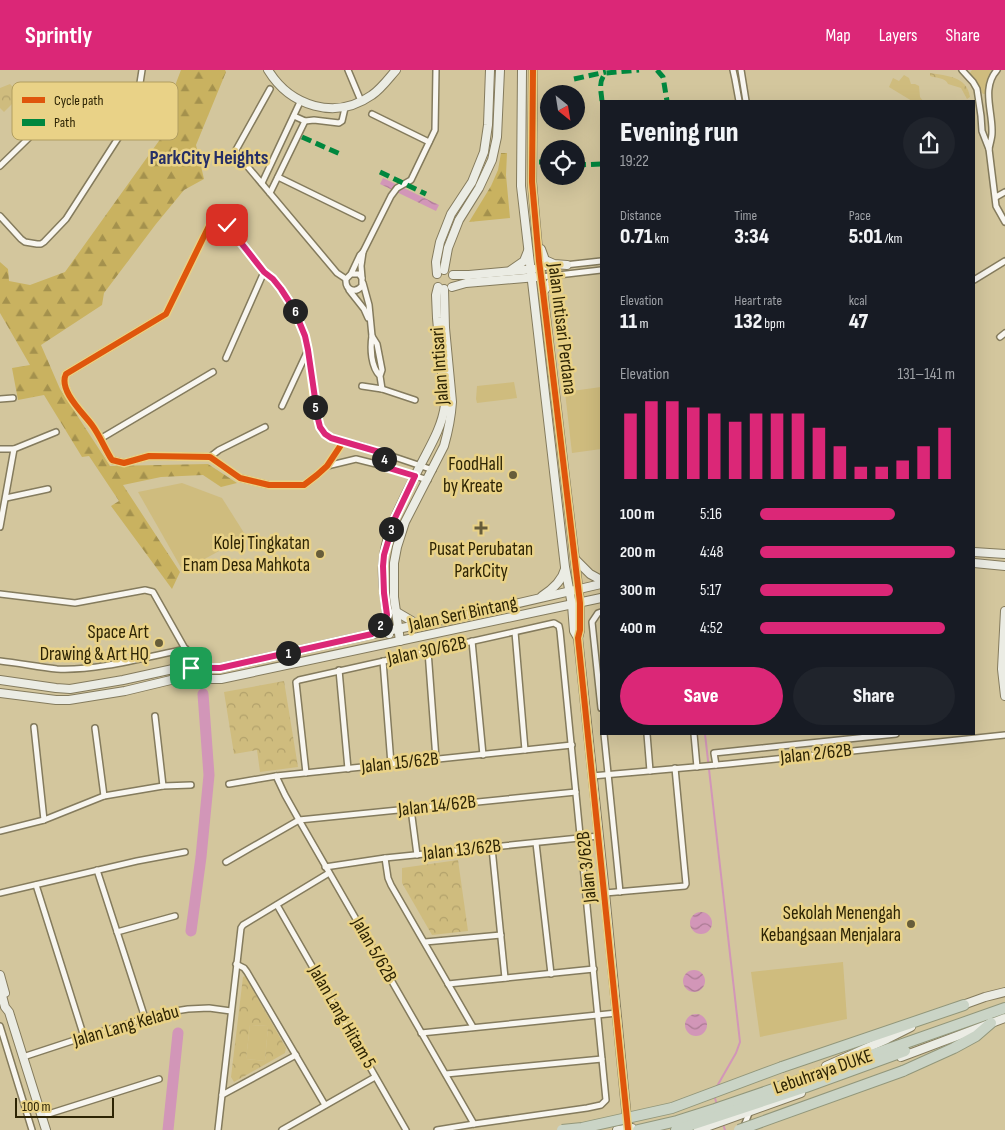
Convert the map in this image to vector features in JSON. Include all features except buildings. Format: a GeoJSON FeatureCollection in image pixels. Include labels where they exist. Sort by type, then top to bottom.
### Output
{"type":"FeatureCollection","features":[{"type":"Feature","properties":{"kind":"highway"},"geometry":{"type":"LineString","coordinates":[[562,1130],[591,1126],[672,1108],[782,1067],[964,1005]]}},
{"type":"Feature","properties":{"kind":"highway","name":"Lebuhraya DUKE"},"geometry":{"type":"LineString","coordinates":[[631,1130],[677,1121],[724,1106],[1005,1008]]}},
{"type":"Feature","properties":{"kind":"highway","name":"Lebuhraya DUKE"},"geometry":{"type":"LineString","coordinates":[[676,1130],[806,1088],[921,1044],[1005,1017]]}},
{"type":"Feature","properties":{"kind":"highway"},"geometry":{"type":"LineString","coordinates":[[740,1130],[903,1071],[976,1036],[991,1023]]}},
{"type":"Feature","properties":{"kind":"street"},"geometry":{"type":"LineString","coordinates":[[268,70],[279,86],[288,93],[318,107],[337,109],[345,108],[373,95],[396,70]]}},
{"type":"Feature","properties":{"kind":"street"},"geometry":{"type":"LineString","coordinates":[[348,70],[361,101]]}},
{"type":"Feature","properties":{"kind":"street"},"geometry":{"type":"LineString","coordinates":[[382,389],[380,376],[375,371],[370,346],[372,336],[361,266],[364,252],[391,196],[397,188],[411,180],[435,130],[436,70]]}},
{"type":"Feature","properties":{"kind":"street"},"geometry":{"type":"LineString","coordinates":[[440,272],[436,262],[440,242],[451,214],[472,182],[484,152],[488,125],[490,70]]}},
{"type":"Feature","properties":{"kind":"street"},"geometry":{"type":"LineString","coordinates":[[500,70],[497,138],[492,160],[479,188],[459,220],[435,281],[445,288],[466,283],[520,281],[530,289],[534,297]]}},
{"type":"Feature","properties":{"kind":"street","name":"Jalan Intisari Perdana"},"geometry":{"type":"LineString","coordinates":[[522,70],[521,186],[565,567],[569,592],[576,604]]}},
{"type":"Feature","properties":{"kind":"street","name":"Jalan Intisari Perdana"},"geometry":{"type":"LineString","coordinates":[[533,70],[532,182],[540,273],[544,292],[575,559],[578,590],[576,604]]}},
{"type":"Feature","properties":{"kind":"street"},"geometry":{"type":"LineString","coordinates":[[733,70],[738,100]]}},
{"type":"Feature","properties":{"kind":"street"},"geometry":{"type":"LineString","coordinates":[[741,70],[746,100]]}},
{"type":"Feature","properties":{"kind":"street"},"geometry":{"type":"LineString","coordinates":[[962,70],[973,82],[977,90],[982,131],[989,149],[996,206],[1005,222]]}},
{"type":"Feature","properties":{"kind":"street"},"geometry":{"type":"LineString","coordinates":[[989,149],[992,134],[988,89],[997,70]]}},
{"type":"Feature","properties":{"kind":"street"},"geometry":{"type":"LineString","coordinates":[[270,89],[236,150],[236,154],[337,273],[346,279]]}},
{"type":"Feature","properties":{"kind":"street"},"geometry":{"type":"LineString","coordinates":[[262,183],[301,100]]}},
{"type":"Feature","properties":{"kind":"street"},"geometry":{"type":"LineString","coordinates":[[294,116],[305,121],[314,120],[340,123],[345,108]]}},
{"type":"Feature","properties":{"kind":"street"},"geometry":{"type":"LineString","coordinates":[[372,114],[429,142]]}},
{"type":"Feature","properties":{"kind":"street"},"geometry":{"type":"LineString","coordinates":[[270,193],[305,121]]}},
{"type":"Feature","properties":{"kind":"street"},"geometry":{"type":"LineString","coordinates":[[286,133],[296,138]]}},
{"type":"Feature","properties":{"kind":"street"},"geometry":{"type":"LineString","coordinates":[[0,166],[27,140]]}},
{"type":"Feature","properties":{"kind":"street"},"geometry":{"type":"LineString","coordinates":[[0,216],[25,242],[37,244],[44,242],[66,219],[117,140]]}},
{"type":"Feature","properties":{"kind":"street"},"geometry":{"type":"LineString","coordinates":[[278,177],[362,218]]}},
{"type":"Feature","properties":{"kind":"street"},"geometry":{"type":"LineString","coordinates":[[996,197],[1005,192]]}},
{"type":"Feature","properties":{"kind":"street"},"geometry":{"type":"LineString","coordinates":[[343,442],[327,466],[304,485],[269,485],[240,478],[210,457],[149,456],[124,464],[112,460],[92,425],[77,408],[64,384],[64,378],[66,374],[166,314],[209,226],[221,223],[227,225],[264,272],[273,279],[294,309],[305,336],[315,408],[320,427],[325,434],[331,438],[362,446],[433,470]]}},
{"type":"Feature","properties":{"kind":"street"},"geometry":{"type":"LineString","coordinates":[[537,230],[544,260],[554,264],[567,265]]}},
{"type":"Feature","properties":{"kind":"street"},"geometry":{"type":"LineString","coordinates":[[507,272],[524,261],[528,251]]}},
{"type":"Feature","properties":{"kind":"street"},"geometry":{"type":"LineString","coordinates":[[364,252],[360,255],[351,274],[346,279],[346,284],[364,309],[370,323]]}},
{"type":"Feature","properties":{"kind":"street"},"geometry":{"type":"LineString","coordinates":[[540,273],[567,265],[600,261]]}},
{"type":"Feature","properties":{"kind":"street"},"geometry":{"type":"LineString","coordinates":[[975,279],[1005,261]]}},
{"type":"Feature","properties":{"kind":"street"},"geometry":{"type":"LineString","coordinates":[[440,272],[448,270],[453,275],[455,281],[445,288]]}},
{"type":"Feature","properties":{"kind":"street"},"geometry":{"type":"LineString","coordinates":[[453,275],[507,272],[558,274],[600,270]]}},
{"type":"Feature","properties":{"kind":"street"},"geometry":{"type":"LineString","coordinates":[[226,358],[264,272]]}},
{"type":"Feature","properties":{"kind":"street"},"geometry":{"type":"LineString","coordinates":[[351,274],[356,273],[363,281]]}},
{"type":"Feature","properties":{"kind":"street"},"geometry":{"type":"LineString","coordinates":[[512,280],[531,274]]}},
{"type":"Feature","properties":{"kind":"street"},"geometry":{"type":"LineString","coordinates":[[544,292],[558,274]]}},
{"type":"Feature","properties":{"kind":"street"},"geometry":{"type":"LineString","coordinates":[[348,288],[353,291],[358,290],[363,281]]}},
{"type":"Feature","properties":{"kind":"street","name":"Jalan Intisari"},"geometry":{"type":"LineString","coordinates":[[390,643],[384,593],[384,555],[395,518],[436,436],[444,411],[436,295],[445,288]]}},
{"type":"Feature","properties":{"kind":"street","name":"Jalan Intisari"},"geometry":{"type":"LineString","coordinates":[[400,641],[394,597],[394,566],[397,547],[405,522],[433,470],[446,440],[452,402],[445,328],[445,288]]}},
{"type":"Feature","properties":{"kind":"street"},"geometry":{"type":"LineString","coordinates":[[1000,337],[1005,333]]}},
{"type":"Feature","properties":{"kind":"street"},"geometry":{"type":"LineString","coordinates":[[282,406],[308,350]]}},
{"type":"Feature","properties":{"kind":"street"},"geometry":{"type":"LineString","coordinates":[[100,439],[213,372]]}},
{"type":"Feature","properties":{"kind":"street"},"geometry":{"type":"LineString","coordinates":[[362,386],[382,389],[415,400]]}},
{"type":"Feature","properties":{"kind":"street"},"geometry":{"type":"LineString","coordinates":[[545,392],[555,390]]}},
{"type":"Feature","properties":{"kind":"street"},"geometry":{"type":"LineString","coordinates":[[0,399],[13,398]]}},
{"type":"Feature","properties":{"kind":"street"},"geometry":{"type":"LineString","coordinates":[[210,457],[219,450],[265,427]]}},
{"type":"Feature","properties":{"kind":"street"},"geometry":{"type":"LineString","coordinates":[[0,449],[14,449],[56,432]]}},
{"type":"Feature","properties":{"kind":"street"},"geometry":{"type":"LineString","coordinates":[[0,527],[14,449]]}},
{"type":"Feature","properties":{"kind":"street"},"geometry":{"type":"LineString","coordinates":[[382,466],[386,454]]}},
{"type":"Feature","properties":{"kind":"street"},"geometry":{"type":"LineString","coordinates":[[327,466],[356,459],[428,480]]}},
{"type":"Feature","properties":{"kind":"street"},"geometry":{"type":"LineString","coordinates":[[6,498],[48,489]]}},
{"type":"Feature","properties":{"kind":"street"},"geometry":{"type":"LineString","coordinates":[[975,552],[1005,554]]}},
{"type":"Feature","properties":{"kind":"street"},"geometry":{"type":"LineString","coordinates":[[575,559],[600,581]]}},
{"type":"Feature","properties":{"kind":"street"},"geometry":{"type":"LineString","coordinates":[[975,563],[1005,566]]}},
{"type":"Feature","properties":{"kind":"street"},"geometry":{"type":"LineString","coordinates":[[538,598],[556,586],[561,580],[565,567]]}},
{"type":"Feature","properties":{"kind":"street","name":"Jalan Seri Bintang"},"geometry":{"type":"LineString","coordinates":[[0,680],[70,689],[173,669],[220,668],[578,590],[600,582]]}},
{"type":"Feature","properties":{"kind":"street"},"geometry":{"type":"LineString","coordinates":[[0,594],[75,603],[145,590],[153,592],[186,650],[190,659],[192,673],[196,676],[210,679]]}},
{"type":"Feature","properties":{"kind":"street","name":"Jalan Seri Bintang"},"geometry":{"type":"LineString","coordinates":[[0,692],[69,700],[175,679],[221,679],[600,598]]}},
{"type":"Feature","properties":{"kind":"street","name":"Jalan 3/62B"},"geometry":{"type":"LineString","coordinates":[[576,604],[574,630],[578,638],[631,1130]]}},
{"type":"Feature","properties":{"kind":"street"},"geometry":{"type":"LineString","coordinates":[[395,611],[417,624]]}},
{"type":"Feature","properties":{"kind":"street"},"geometry":{"type":"LineString","coordinates":[[1005,611],[1002,669],[1005,696]]}},
{"type":"Feature","properties":{"kind":"street"},"geometry":{"type":"LineString","coordinates":[[600,613],[592,622],[600,698]]}},
{"type":"Feature","properties":{"kind":"street"},"geometry":{"type":"LineString","coordinates":[[372,634],[387,615]]}},
{"type":"Feature","properties":{"kind":"street","name":"Jalan 30/62B"},"geometry":{"type":"LineString","coordinates":[[306,773],[296,682],[303,678],[554,623],[559,626]]}},
{"type":"Feature","properties":{"kind":"street","name":"Jalan 3/62B"},"geometry":{"type":"LineString","coordinates":[[474,1124],[588,1108],[601,1105],[606,1100],[559,626]]}},
{"type":"Feature","properties":{"kind":"street"},"geometry":{"type":"LineString","coordinates":[[515,632],[525,750]]}},
{"type":"Feature","properties":{"kind":"street"},"geometry":{"type":"LineString","coordinates":[[472,641],[483,754]]}},
{"type":"Feature","properties":{"kind":"street"},"geometry":{"type":"LineString","coordinates":[[0,661],[58,669],[80,668],[102,666],[186,650]]}},
{"type":"Feature","properties":{"kind":"street"},"geometry":{"type":"LineString","coordinates":[[428,651],[436,759]]}},
{"type":"Feature","properties":{"kind":"street"},"geometry":{"type":"LineString","coordinates":[[383,660],[391,764]]}},
{"type":"Feature","properties":{"kind":"street"},"geometry":{"type":"LineString","coordinates":[[339,670],[348,768]]}},
{"type":"Feature","properties":{"kind":"street"},"geometry":{"type":"LineString","coordinates":[[155,716],[164,786]]}},
{"type":"Feature","properties":{"kind":"street"},"geometry":{"type":"LineString","coordinates":[[34,727],[44,820]]}},
{"type":"Feature","properties":{"kind":"street"},"geometry":{"type":"LineString","coordinates":[[95,728],[104,796]]}},
{"type":"Feature","properties":{"kind":"street","name":"Jalan 3/62B"},"geometry":{"type":"LineString","coordinates":[[604,735],[620,892]]}},
{"type":"Feature","properties":{"kind":"street"},"geometry":{"type":"LineString","coordinates":[[647,735],[650,771]]}},
{"type":"Feature","properties":{"kind":"street"},"geometry":{"type":"LineString","coordinates":[[694,735],[697,767]]}},
{"type":"Feature","properties":{"kind":"street"},"geometry":{"type":"LineString","coordinates":[[716,765],[714,753],[886,735]]}},
{"type":"Feature","properties":{"kind":"street"},"geometry":{"type":"LineString","coordinates":[[896,735],[897,746]]}},
{"type":"Feature","properties":{"kind":"street","name":"Jalan 2/62B"},"geometry":{"type":"LineString","coordinates":[[592,776],[1005,735]]}},
{"type":"Feature","properties":{"kind":"street","name":"Jalan 15/62B"},"geometry":{"type":"LineString","coordinates":[[229,784],[276,776],[572,745]]}},
{"type":"Feature","properties":{"kind":"street"},"geometry":{"type":"LineString","coordinates":[[605,893],[683,887],[686,884],[675,768]]}},
{"type":"Feature","properties":{"kind":"street","name":"Jalan 5/62B"},"geometry":{"type":"LineString","coordinates":[[276,776],[285,796],[474,1124]]}},
{"type":"Feature","properties":{"kind":"street"},"geometry":{"type":"LineString","coordinates":[[0,831],[44,820],[104,796],[164,786],[191,785]]}},
{"type":"Feature","properties":{"kind":"street","name":"Jalan 14/62B"},"geometry":{"type":"LineString","coordinates":[[299,820],[576,792]]}},
{"type":"Feature","properties":{"kind":"street"},"geometry":{"type":"LineString","coordinates":[[411,808],[417,855]]}},
{"type":"Feature","properties":{"kind":"street"},"geometry":{"type":"LineString","coordinates":[[226,862],[299,820]]}},
{"type":"Feature","properties":{"kind":"street","name":"Jalan 13/62B"},"geometry":{"type":"LineString","coordinates":[[325,866],[599,836]]}},
{"type":"Feature","properties":{"kind":"street"},"geometry":{"type":"LineString","coordinates":[[536,843],[551,974]]}},
{"type":"Feature","properties":{"kind":"street"},"geometry":{"type":"LineString","coordinates":[[492,848],[505,978]]}},
{"type":"Feature","properties":{"kind":"street"},"geometry":{"type":"LineString","coordinates":[[0,893],[137,860],[185,852]]}},
{"type":"Feature","properties":{"kind":"street"},"geometry":{"type":"LineString","coordinates":[[385,858],[391,885],[473,1027]]}},
{"type":"Feature","properties":{"kind":"street"},"geometry":{"type":"LineString","coordinates":[[97,870],[144,1018]]}},
{"type":"Feature","properties":{"kind":"street"},"geometry":{"type":"LineString","coordinates":[[218,1130],[241,928],[329,873]]}},
{"type":"Feature","properties":{"kind":"street"},"geometry":{"type":"LineString","coordinates":[[36,884],[84,1037]]}},
{"type":"Feature","properties":{"kind":"street","name":"Jalan Lang Hitam 5"},"geometry":{"type":"LineString","coordinates":[[277,905],[406,1130]]}},
{"type":"Feature","properties":{"kind":"street"},"geometry":{"type":"LineString","coordinates":[[117,932],[175,916]]}},
{"type":"Feature","properties":{"kind":"street"},"geometry":{"type":"LineString","coordinates":[[424,942],[501,935]]}},
{"type":"Feature","properties":{"kind":"street"},"geometry":{"type":"LineString","coordinates":[[236,964],[247,972],[325,1105]]}},
{"type":"Feature","properties":{"kind":"street"},"geometry":{"type":"LineString","coordinates":[[448,984],[594,969]]}},
{"type":"Feature","properties":{"kind":"street"},"geometry":{"type":"LineString","coordinates":[[0,976],[9,1005],[9,1012],[46,1130]]}},
{"type":"Feature","properties":{"kind":"street"},"geometry":{"type":"LineString","coordinates":[[0,988],[5,1007],[9,1012]]}},
{"type":"Feature","properties":{"kind":"street"},"geometry":{"type":"LineString","coordinates":[[826,1066],[913,1026],[1005,990]]}},
{"type":"Feature","properties":{"kind":"street"},"geometry":{"type":"LineString","coordinates":[[617,1130],[631,1130],[662,1123],[1005,1003]]}},
{"type":"Feature","properties":{"kind":"street","name":"Jalan Lang Kelabu"},"geometry":{"type":"LineString","coordinates":[[23,1057],[163,1013],[188,1008],[210,1008],[231,1011]]}},
{"type":"Feature","properties":{"kind":"street"},"geometry":{"type":"LineString","coordinates":[[421,1033],[617,1013]]}},
{"type":"Feature","properties":{"kind":"street"},"geometry":{"type":"LineString","coordinates":[[698,1130],[749,1113],[1005,1017]]}},
{"type":"Feature","properties":{"kind":"street"},"geometry":{"type":"LineString","coordinates":[[0,1026],[32,1130]]}},
{"type":"Feature","properties":{"kind":"street"},"geometry":{"type":"LineString","coordinates":[[222,1095],[296,1055]]}},
{"type":"Feature","properties":{"kind":"street"},"geometry":{"type":"LineString","coordinates":[[446,1074],[602,1059]]}},
{"type":"Feature","properties":{"kind":"street"},"geometry":{"type":"LineString","coordinates":[[282,1130],[376,1077]]}},
{"type":"Feature","properties":{"kind":"street"},"geometry":{"type":"LineString","coordinates":[[42,1116],[159,1079]]}},
{"type":"Feature","properties":{"kind":"street"},"geometry":{"type":"LineString","coordinates":[[729,1120],[740,1130],[749,1113]]}},
{"type":"Feature","properties":{"kind":"street"},"geometry":{"type":"LineString","coordinates":[[437,1130],[474,1124]]}},
{"type":"Feature","properties":{"kind":"green space"},"geometry":{"type":"Polygon","coordinates":[[[181,70],[225,70],[226,72],[196,145],[204,179],[184,190],[156,224],[104,293],[102,305],[41,345],[60,389],[110,466],[208,464],[237,483],[221,487],[203,475],[161,477],[123,485],[180,572],[172,589],[111,506],[119,501],[89,456],[82,457],[44,395],[18,400],[12,368],[30,365],[0,313],[0,262],[8,269],[9,281],[30,285],[65,272],[160,140],[178,140],[178,82],[176,82],[181,70]]]}},
{"type":"Feature","properties":{"kind":"green space"},"geometry":{"type":"Polygon","coordinates":[[[972,70],[991,70],[986,82],[986,94],[983,94],[969,74],[972,70]]]}},
{"type":"Feature","properties":{"kind":"green space"},"geometry":{"type":"Polygon","coordinates":[[[930,73],[949,76],[961,81],[968,90],[970,97],[967,99],[961,88],[948,84],[943,79],[930,76],[930,73]]]}},
{"type":"Feature","properties":{"kind":"green space"},"geometry":{"type":"Polygon","coordinates":[[[904,75],[909,78],[911,84],[919,86],[920,97],[922,100],[910,100],[889,87],[893,78],[899,81],[904,75]]]}},
{"type":"Feature","properties":{"kind":"green space"},"geometry":{"type":"Polygon","coordinates":[[[10,84],[12,86],[12,104],[4,112],[0,108],[0,88],[10,84]]]}},
{"type":"Feature","properties":{"kind":"green space"},"geometry":{"type":"Polygon","coordinates":[[[501,153],[507,153],[506,175],[510,218],[469,222],[491,186],[498,170],[501,153]]]}},
{"type":"Feature","properties":{"kind":"green space"},"geometry":{"type":"Polygon","coordinates":[[[514,382],[517,398],[477,403],[477,386],[514,382]]]}},
{"type":"Feature","properties":{"kind":"green space"},"geometry":{"type":"Polygon","coordinates":[[[600,387],[600,449],[572,453],[565,392],[600,387]]]}},
{"type":"Feature","properties":{"kind":"green space"},"geometry":{"type":"Polygon","coordinates":[[[182,483],[222,498],[246,536],[183,571],[138,492],[182,483]]]}},
{"type":"Feature","properties":{"kind":"green space"},"geometry":{"type":"Polygon","coordinates":[[[284,681],[298,767],[260,772],[257,750],[234,754],[224,692],[284,681]]]}},
{"type":"Feature","properties":{"kind":"green space"},"geometry":{"type":"Polygon","coordinates":[[[458,860],[468,931],[432,935],[402,883],[402,868],[458,860]]]}},
{"type":"Feature","properties":{"kind":"green space"},"geometry":{"type":"Polygon","coordinates":[[[843,962],[847,1019],[760,1037],[751,972],[843,962]]]}},
{"type":"Feature","properties":{"kind":"green space"},"geometry":{"type":"Polygon","coordinates":[[[245,976],[286,1048],[285,1053],[234,1082],[231,1077],[243,977],[245,976]],[[250,1025],[246,1059],[265,1061],[268,1026],[250,1025]]]}},
{"type":"Feature","properties":{"kind":"green space"},"geometry":{"type":"Polygon","coordinates":[[[250,1025],[268,1026],[265,1061],[246,1059],[250,1025]]]}},
{"type":"Feature","properties":{"kind":"water"},"geometry":{"type":"Polygon","coordinates":[[[383,178],[439,205],[436,211],[380,184],[383,178]]]}},
{"type":"Feature","properties":{"kind":"water"},"geometry":{"type":"Polygon","coordinates":[[[701,912],[709,915],[712,923],[709,931],[701,934],[693,931],[690,923],[693,915],[701,912]]]}},
{"type":"Feature","properties":{"kind":"water"},"geometry":{"type":"Polygon","coordinates":[[[694,970],[702,973],[705,981],[702,989],[694,992],[686,989],[683,981],[686,973],[694,970]]]}},
{"type":"Feature","properties":{"kind":"water"},"geometry":{"type":"Polygon","coordinates":[[[696,1014],[704,1017],[707,1025],[704,1033],[696,1036],[688,1033],[685,1025],[688,1017],[696,1014]]]}},
{"type":"Feature","properties":{"kind":"waterway"},"geometry":{"type":"LineString","coordinates":[[191,931],[209,775],[203,694]]}},
{"type":"Feature","properties":{"kind":"waterway"},"geometry":{"type":"LineString","coordinates":[[705,735],[740,1042],[736,1053],[716,1088]]}},
{"type":"Feature","properties":{"kind":"waterway"},"geometry":{"type":"LineString","coordinates":[[168,1130],[178,1033]]}},
{"type":"Feature","properties":{"kind":"waterway"},"geometry":{"type":"LineString","coordinates":[[714,1095],[717,1105]]}},
{"type":"Feature","properties":{"kind":"waterway"},"geometry":{"type":"LineString","coordinates":[[723,1124],[725,1130]]}},
{"type":"Feature","properties":{"kind":"marked path"},"geometry":{"type":"LineString","coordinates":[[602,100],[601,82],[606,73],[639,70]]}},
{"type":"Feature","properties":{"kind":"marked path"},"geometry":{"type":"LineString","coordinates":[[657,70],[663,77],[667,100]]}},
{"type":"Feature","properties":{"kind":"marked path"},"geometry":{"type":"LineString","coordinates":[[574,79],[606,72]]}},
{"type":"Feature","properties":{"kind":"marked path"},"geometry":{"type":"LineString","coordinates":[[302,137],[340,154]]}},
{"type":"Feature","properties":{"kind":"marked path"},"geometry":{"type":"LineString","coordinates":[[585,165],[600,164]]}},
{"type":"Feature","properties":{"kind":"marked path"},"geometry":{"type":"LineString","coordinates":[[380,172],[426,194]]}},
{"type":"Feature","properties":{"kind":"cycle path"},"geometry":{"type":"LineString","coordinates":[[533,70],[532,182],[539,261],[580,603],[580,630],[578,638],[628,1129]]}},
{"type":"Feature","properties":{"kind":"cycle path"},"geometry":{"type":"LineString","coordinates":[[215,223],[227,225],[264,272],[281,289],[294,309],[305,336],[315,408],[320,427],[331,438],[343,442],[327,466],[304,485],[269,485],[240,478],[210,457],[149,456],[124,463],[112,460],[95,429],[73,401],[65,387],[64,380],[66,374],[166,314],[209,226],[215,223]]}},
{"type":"Feature","properties":{"kind":"place","name":"FoodHall by Kreate"},"geometry":{"type":"Point","coordinates":[513,475]}},
{"type":"Feature","properties":{"kind":"place","name":"Pusat Perubatan ParkCity"},"geometry":{"type":"Point","coordinates":[481,528]}},
{"type":"Feature","properties":{"kind":"place","name":"Kolej Tingkatan Enam Desa Mahkota"},"geometry":{"type":"Point","coordinates":[320,554]}},
{"type":"Feature","properties":{"kind":"place","name":"Space Art Drawing & Art HQ"},"geometry":{"type":"Point","coordinates":[159,643]}},
{"type":"Feature","properties":{"kind":"place","name":"Sekolah Menengah Kebangsaan Menjalara"},"geometry":{"type":"Point","coordinates":[911,924]}},
{"type":"Feature","properties":{"kind":"district","name":"ParkCity Heights"},"geometry":{"type":"Point","coordinates":[209,158]}},
{"type":"Feature","properties":{"kind":"route"},"geometry":{"type":"LineString","coordinates":[[191,668],[220,668],[372,634],[387,615],[383,566],[389,534],[415,476],[382,466],[386,454],[343,442],[325,434],[320,427],[315,408],[305,336],[294,309],[281,289],[264,272],[227,225]]}}]}
